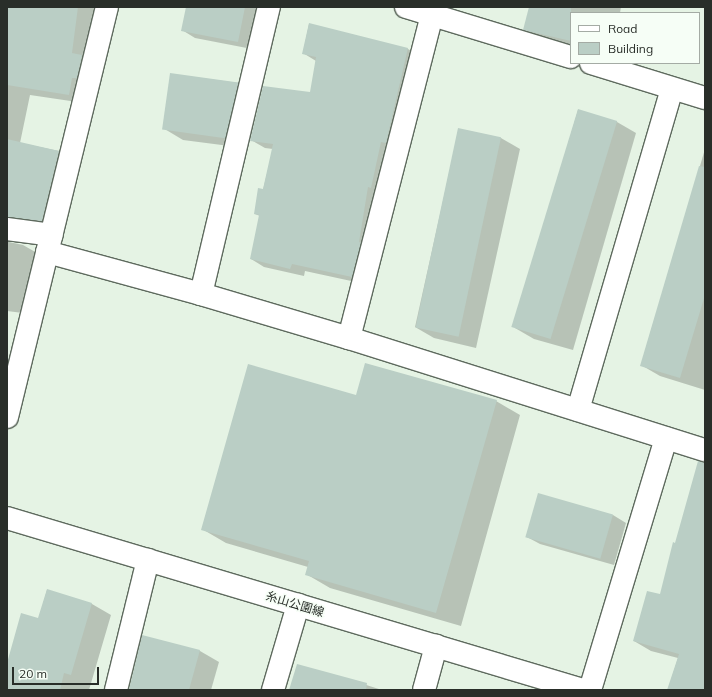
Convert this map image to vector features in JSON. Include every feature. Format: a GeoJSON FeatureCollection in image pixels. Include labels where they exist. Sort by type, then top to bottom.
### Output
{"type":"FeatureCollection","features":[{"type":"Feature","properties":{"kind":"street"},"geometry":{"type":"LineString","coordinates":[[7,417],[11,387],[49,244],[106,7]]}},
{"type":"Feature","properties":{"kind":"street"},"geometry":{"type":"LineString","coordinates":[[201,294],[269,7]]}},
{"type":"Feature","properties":{"kind":"street"},"geometry":{"type":"LineString","coordinates":[[406,7],[433,10],[570,57]]}},
{"type":"Feature","properties":{"kind":"street"},"geometry":{"type":"LineString","coordinates":[[349,338],[433,10]]}},
{"type":"Feature","properties":{"kind":"street"},"geometry":{"type":"LineString","coordinates":[[594,64],[705,98]]}},
{"type":"Feature","properties":{"kind":"street"},"geometry":{"type":"LineString","coordinates":[[578,410],[672,88]]}},
{"type":"Feature","properties":{"kind":"street"},"geometry":{"type":"LineString","coordinates":[[7,229],[201,294],[349,338],[705,450]]}},
{"type":"Feature","properties":{"kind":"street"},"geometry":{"type":"LineString","coordinates":[[590,690],[666,438]]}},
{"type":"Feature","properties":{"kind":"street","name":"糸山公園線"},"geometry":{"type":"LineString","coordinates":[[7,518],[583,690]]}},
{"type":"Feature","properties":{"kind":"street"},"geometry":{"type":"LineString","coordinates":[[116,690],[148,560]]}},
{"type":"Feature","properties":{"kind":"street"},"geometry":{"type":"LineString","coordinates":[[273,690],[298,605]]}},
{"type":"Feature","properties":{"kind":"street"},"geometry":{"type":"LineString","coordinates":[[424,690],[436,646]]}},
{"type":"Feature","properties":{"kind":"building"},"geometry":{"type":"Polygon","coordinates":[[[7,7],[78,7],[72,53],[82,55],[77,78],[72,78],[69,95],[7,85],[7,7]]]}},
{"type":"Feature","properties":{"kind":"building"},"geometry":{"type":"Polygon","coordinates":[[[186,7],[245,7],[238,42],[181,31],[186,7]]]}},
{"type":"Feature","properties":{"kind":"building"},"geometry":{"type":"Polygon","coordinates":[[[529,7],[571,7],[570,41],[523,30],[529,7]]]}},
{"type":"Feature","properties":{"kind":"building"},"geometry":{"type":"Polygon","coordinates":[[[309,23],[408,48],[386,143],[381,142],[371,188],[368,187],[359,242],[361,243],[352,277],[292,264],[290,269],[250,259],[259,215],[254,214],[258,188],[263,189],[273,144],[250,141],[263,86],[310,92],[316,57],[302,54],[309,23]]]}},
{"type":"Feature","properties":{"kind":"building"},"geometry":{"type":"Polygon","coordinates":[[[170,73],[238,83],[230,139],[162,129],[170,73]]]}},
{"type":"Feature","properties":{"kind":"building"},"geometry":{"type":"Polygon","coordinates":[[[578,109],[617,121],[551,339],[511,327],[578,109]]]}},
{"type":"Feature","properties":{"kind":"building"},"geometry":{"type":"Polygon","coordinates":[[[458,128],[501,137],[459,337],[416,328],[458,128]]]}},
{"type":"Feature","properties":{"kind":"building"},"geometry":{"type":"Polygon","coordinates":[[[7,139],[59,151],[42,221],[7,217],[7,139]]]}},
{"type":"Feature","properties":{"kind":"building"},"geometry":{"type":"Polygon","coordinates":[[[699,166],[705,167],[705,295],[680,378],[640,366],[699,166]]]}},
{"type":"Feature","properties":{"kind":"building"},"geometry":{"type":"Polygon","coordinates":[[[365,363],[497,400],[436,613],[305,575],[309,561],[201,530],[248,364],[356,395],[365,363]]]}},
{"type":"Feature","properties":{"kind":"building"},"geometry":{"type":"Polygon","coordinates":[[[698,461],[705,462],[705,690],[667,690],[679,654],[633,641],[647,591],[660,594],[673,542],[675,543],[698,461]]]}},
{"type":"Feature","properties":{"kind":"building"},"geometry":{"type":"Polygon","coordinates":[[[538,493],[613,514],[600,559],[525,537],[538,493]]]}},
{"type":"Feature","properties":{"kind":"building"},"geometry":{"type":"Polygon","coordinates":[[[47,589],[92,603],[71,675],[64,673],[60,690],[7,690],[7,663],[21,613],[38,618],[47,589]]]}},
{"type":"Feature","properties":{"kind":"building"},"geometry":{"type":"Polygon","coordinates":[[[142,635],[200,650],[189,690],[129,690],[142,635]]]}},
{"type":"Feature","properties":{"kind":"building"},"geometry":{"type":"Polygon","coordinates":[[[297,664],[367,683],[366,690],[289,690],[297,664]]]}}]}
